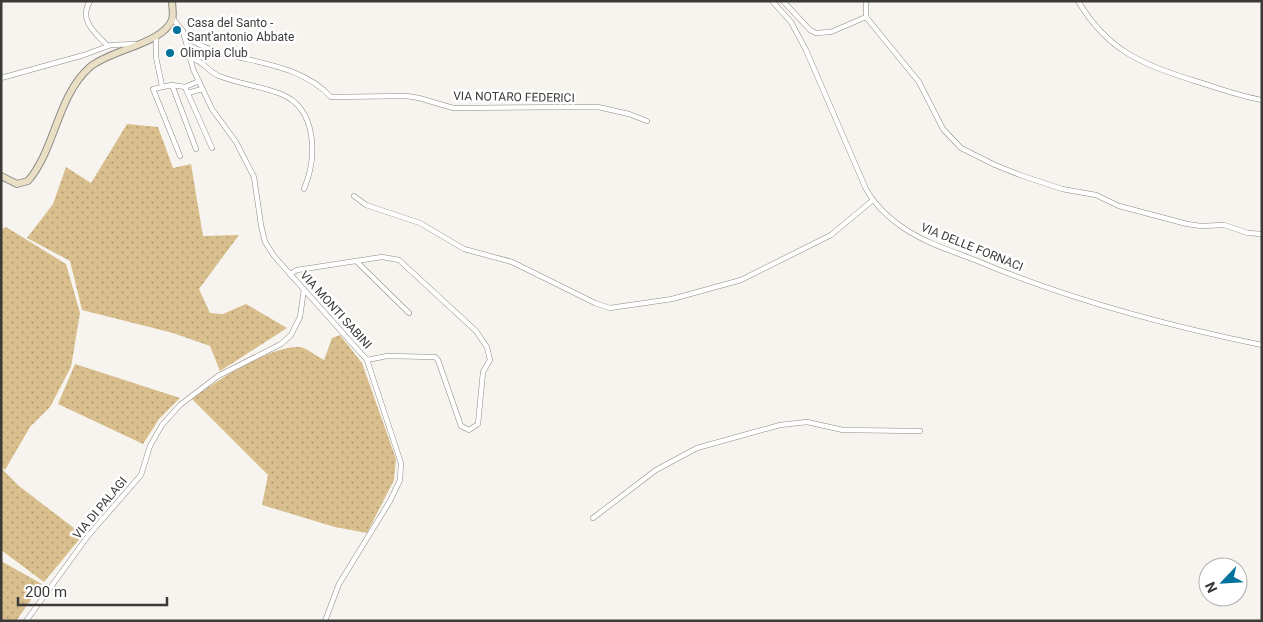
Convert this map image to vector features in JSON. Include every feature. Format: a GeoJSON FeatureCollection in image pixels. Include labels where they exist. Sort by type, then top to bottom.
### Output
{"type":"FeatureCollection","features":[{"type":"Feature","properties":{"kind":"main road"},"geometry":{"type":"LineString","coordinates":[[1,176],[17,184],[27,182],[40,162],[78,79],[91,66],[106,56],[165,30],[173,19],[172,1]]}},
{"type":"Feature","properties":{"kind":"street"},"geometry":{"type":"LineString","coordinates":[[90,1],[85,9],[86,18],[91,29],[108,46]]}},
{"type":"Feature","properties":{"kind":"street","name":"VIA DELLE FORNACI"},"geometry":{"type":"LineString","coordinates":[[772,1],[791,22],[803,44],[853,164],[874,200],[896,222],[917,236],[1011,275],[1115,310],[1202,333],[1262,346]]}},
{"type":"Feature","properties":{"kind":"street"},"geometry":{"type":"LineString","coordinates":[[783,1],[810,30],[816,33],[831,32],[866,18]]}},
{"type":"Feature","properties":{"kind":"street"},"geometry":{"type":"LineString","coordinates":[[866,1],[866,18],[919,82],[941,125],[951,139],[961,148],[1020,175],[1062,189],[1096,195],[1119,206],[1190,225],[1224,225],[1248,233],[1262,234]]}},
{"type":"Feature","properties":{"kind":"street"},"geometry":{"type":"LineString","coordinates":[[1078,1],[1104,36],[1137,60],[1231,94],[1262,100]]}},
{"type":"Feature","properties":{"kind":"street","name":"VIA MONTI SABINI"},"geometry":{"type":"LineString","coordinates":[[173,19],[184,36],[190,58],[212,110],[236,142],[254,177],[265,242],[274,256],[367,360],[400,460],[401,476],[390,501],[339,584],[325,621]]}},
{"type":"Feature","properties":{"kind":"street"},"geometry":{"type":"LineString","coordinates":[[156,34],[156,57],[162,86]]}},
{"type":"Feature","properties":{"kind":"street","name":"VIA NOTARO FEDERICI"},"geometry":{"type":"LineString","coordinates":[[184,36],[206,49],[275,65],[314,84],[330,97],[393,95],[419,98],[453,108],[598,108],[629,114],[647,121]]}},
{"type":"Feature","properties":{"kind":"street"},"geometry":{"type":"LineString","coordinates":[[1,78],[84,55],[108,46],[136,44]]}},
{"type":"Feature","properties":{"kind":"street"},"geometry":{"type":"LineString","coordinates":[[190,58],[197,59],[220,76],[284,95],[299,109],[313,135],[312,162],[304,189]]}},
{"type":"Feature","properties":{"kind":"street"},"geometry":{"type":"LineString","coordinates":[[180,156],[153,89],[172,85],[185,86],[199,81]]}},
{"type":"Feature","properties":{"kind":"street"},"geometry":{"type":"LineString","coordinates":[[172,85],[196,149]]}},
{"type":"Feature","properties":{"kind":"street"},"geometry":{"type":"LineString","coordinates":[[185,86],[212,148]]}},
{"type":"Feature","properties":{"kind":"street"},"geometry":{"type":"LineString","coordinates":[[188,94],[202,89]]}},
{"type":"Feature","properties":{"kind":"street"},"geometry":{"type":"LineString","coordinates":[[354,196],[366,205],[420,223],[464,249],[512,262],[590,301],[610,308],[672,299],[741,280],[831,235],[874,200]]}},
{"type":"Feature","properties":{"kind":"street"},"geometry":{"type":"LineString","coordinates":[[290,274],[297,270],[382,256],[399,260],[482,338],[490,354],[490,360],[483,372],[478,424],[468,430],[461,426],[438,360],[435,357],[387,356],[367,360]]}},
{"type":"Feature","properties":{"kind":"street"},"geometry":{"type":"LineString","coordinates":[[356,261],[409,313]]}},
{"type":"Feature","properties":{"kind":"street","name":"VIA DI PALAGI"},"geometry":{"type":"LineString","coordinates":[[26,621],[88,536],[141,475],[150,446],[166,420],[180,405],[218,376],[281,344],[291,335],[300,317],[304,289]]}},
{"type":"Feature","properties":{"kind":"street"},"geometry":{"type":"LineString","coordinates":[[593,518],[656,470],[697,448],[780,425],[807,422],[843,430],[920,431]]}},
{"type":"Feature","properties":{"kind":"shaded area"},"geometry":{"type":"Polygon","coordinates":[[[127,124],[158,127],[173,168],[191,164],[203,236],[239,235],[199,289],[210,313],[223,314],[246,304],[287,328],[220,371],[210,346],[173,333],[82,310],[70,261],[27,238],[53,204],[66,167],[91,183],[127,124]]]}},
{"type":"Feature","properties":{"kind":"shaded area"},"geometry":{"type":"Polygon","coordinates":[[[6,227],[66,264],[80,313],[71,367],[50,407],[30,427],[5,470],[1,466],[1,230],[6,227]]]}},
{"type":"Feature","properties":{"kind":"shaded area"},"geometry":{"type":"Polygon","coordinates":[[[340,335],[362,363],[396,459],[394,480],[367,533],[335,527],[262,505],[268,475],[192,399],[229,374],[274,352],[300,347],[324,360],[332,338],[340,335]]]}},
{"type":"Feature","properties":{"kind":"shaded area"},"geometry":{"type":"Polygon","coordinates":[[[75,364],[180,398],[159,419],[143,444],[58,404],[75,364]]]}},
{"type":"Feature","properties":{"kind":"shaded area"},"geometry":{"type":"Polygon","coordinates":[[[1,468],[19,486],[83,535],[44,582],[1,550],[1,468]]]}},
{"type":"Feature","properties":{"kind":"shaded area"},"geometry":{"type":"Polygon","coordinates":[[[1,561],[42,584],[16,621],[1,621],[1,561]]]}},
{"type":"Feature","properties":{"kind":"place","name":"Casa del Santo - Sant'antonio Abbate"},"geometry":{"type":"Point","coordinates":[177,30]}},
{"type":"Feature","properties":{"kind":"place","name":"Olimpia Club"},"geometry":{"type":"Point","coordinates":[170,53]}}]}
